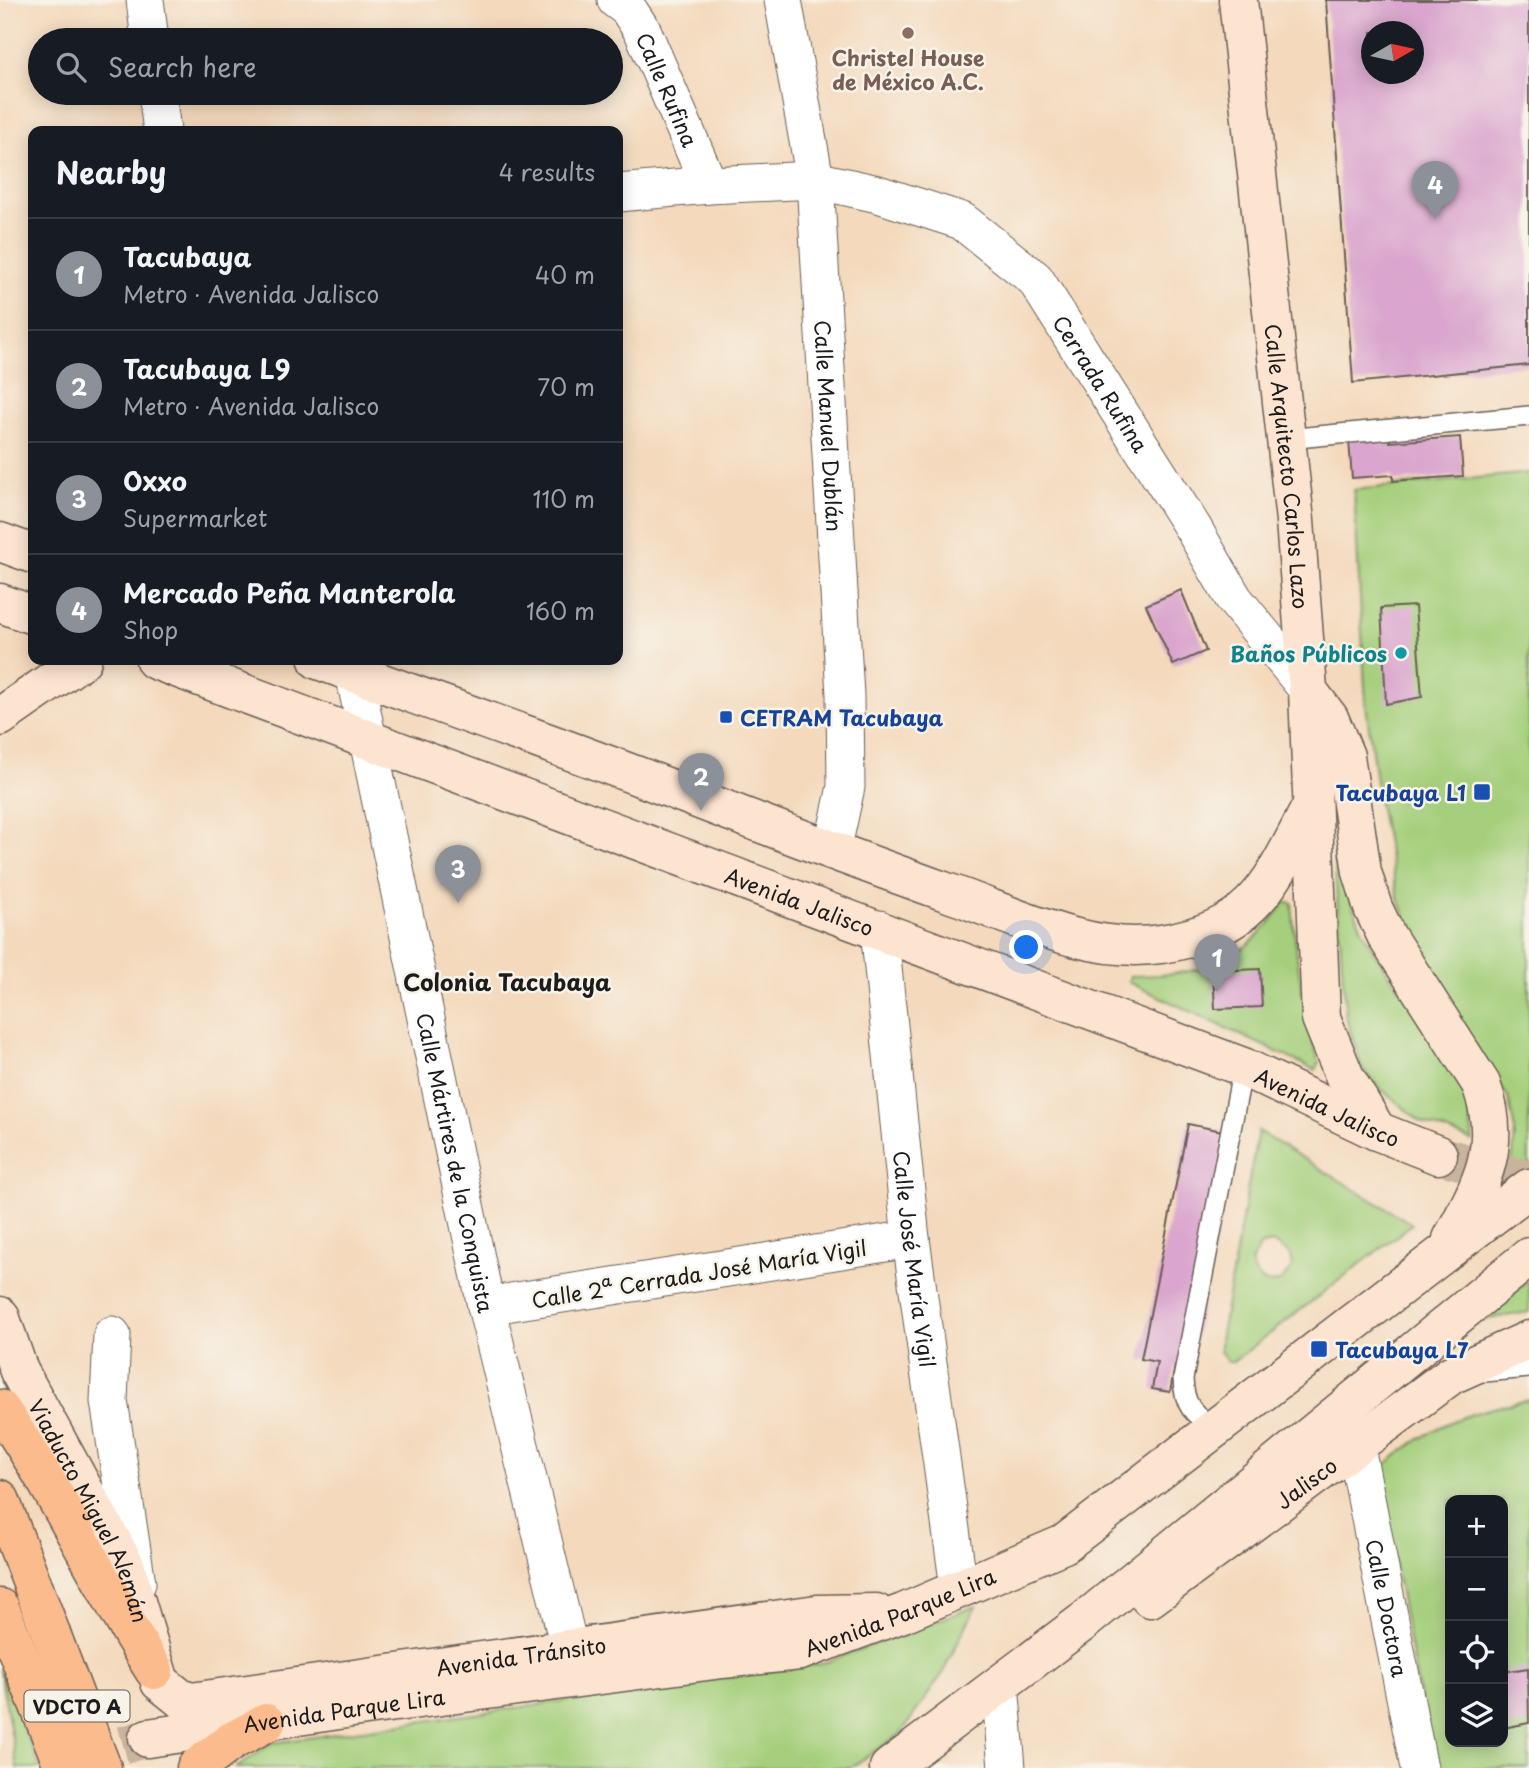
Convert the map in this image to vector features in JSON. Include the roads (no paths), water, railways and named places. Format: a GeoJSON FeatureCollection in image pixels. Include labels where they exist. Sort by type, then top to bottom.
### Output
{"type":"FeatureCollection","features":[{"type":"Feature","properties":{"kind":"highway"},"geometry":{"type":"LineString","coordinates":[[0,1409],[54,1494],[113,1604],[154,1670]]}},
{"type":"Feature","properties":{"kind":"highway","name":"VDCTO A"},"geometry":{"type":"LineString","coordinates":[[0,1499],[102,1768]]}},
{"type":"Feature","properties":{"kind":"highway","name":"VDCTO A"},"geometry":{"type":"LineString","coordinates":[[0,1608],[64,1768]]}},
{"type":"Feature","properties":{"kind":"highway"},"geometry":{"type":"LineString","coordinates":[[196,1768],[232,1741],[265,1723]]}},
{"type":"Feature","properties":{"kind":"main road","name":"Calle Arquitecto Carlos Lazo"},"geometry":{"type":"LineString","coordinates":[[1238,0],[1286,439],[1308,690],[1321,1018],[1345,1077],[1377,1130]]}},
{"type":"Feature","properties":{"kind":"main road"},"geometry":{"type":"LineString","coordinates":[[0,542],[28,552]]}},
{"type":"Feature","properties":{"kind":"main road"},"geometry":{"type":"LineString","coordinates":[[0,603],[28,613]]}},
{"type":"Feature","properties":{"kind":"main road"},"geometry":{"type":"LineString","coordinates":[[0,717],[75,665]]}},
{"type":"Feature","properties":{"kind":"main road","name":"Avenida Jalisco"},"geometry":{"type":"LineString","coordinates":[[168,665],[1243,1067],[1377,1130],[1438,1155]]}},
{"type":"Feature","properties":{"kind":"main road"},"geometry":{"type":"LineString","coordinates":[[332,665],[832,851],[1039,925],[1104,944],[1143,946],[1190,937],[1236,918],[1258,900],[1270,885],[1313,803]]}},
{"type":"Feature","properties":{"kind":"main road"},"geometry":{"type":"LineString","coordinates":[[1308,690],[1329,718],[1345,756],[1362,873],[1373,908],[1387,937],[1481,1084],[1490,1107],[1492,1138],[1488,1164],[1446,1250]]}},
{"type":"Feature","properties":{"kind":"main road","name":"Avenida Parque Lira"},"geometry":{"type":"LineString","coordinates":[[148,1738],[265,1723],[400,1701],[800,1651],[903,1613],[1064,1544],[1529,1188]]}},
{"type":"Feature","properties":{"kind":"main road"},"geometry":{"type":"LineString","coordinates":[[889,1768],[1083,1622],[1529,1257]]}},
{"type":"Feature","properties":{"kind":"main road","name":"Viaducto Miguel Alemán"},"geometry":{"type":"LineString","coordinates":[[0,1316],[19,1371],[125,1565],[154,1670]]}},
{"type":"Feature","properties":{"kind":"main road","name":"Jalisco"},"geometry":{"type":"LineString","coordinates":[[1083,1622],[1140,1605],[1451,1375],[1529,1340]]}},
{"type":"Feature","properties":{"kind":"main road","name":"Avenida Tránsito"},"geometry":{"type":"LineString","coordinates":[[154,1670],[168,1689],[191,1702],[569,1651],[817,1614],[903,1613]]}},
{"type":"Feature","properties":{"kind":"street"},"geometry":{"type":"LineString","coordinates":[[145,0],[148,28]]}},
{"type":"Feature","properties":{"kind":"street","name":"Calle Rufina"},"geometry":{"type":"LineString","coordinates":[[616,0],[628,9],[643,32],[709,185]]}},
{"type":"Feature","properties":{"kind":"street","name":"Calle Manuel Dublán"},"geometry":{"type":"LineString","coordinates":[[783,0],[815,180],[845,695],[846,787],[832,851]]}},
{"type":"Feature","properties":{"kind":"street"},"geometry":{"type":"LineString","coordinates":[[159,105],[161,126]]}},
{"type":"Feature","properties":{"kind":"street","name":"Cerrada Rufina"},"geometry":{"type":"LineString","coordinates":[[623,194],[709,185],[815,180],[878,194],[962,221],[1035,279],[1194,528],[1234,599],[1308,690]]}},
{"type":"Feature","properties":{"kind":"street","name":"Calle Mártires de la Conquista"},"geometry":{"type":"LineString","coordinates":[[354,673],[486,1307],[569,1651]]}},
{"type":"Feature","properties":{"kind":"street","name":"Calle José María Vigil"},"geometry":{"type":"LineString","coordinates":[[879,929],[911,1238],[959,1588]]}},
{"type":"Feature","properties":{"kind":"street","name":"Calle 2ª Cerrada José María Vigil"},"geometry":{"type":"LineString","coordinates":[[486,1307],[911,1238]]}},
{"type":"Feature","properties":{"kind":"street"},"geometry":{"type":"LineString","coordinates":[[112,1335],[108,1401],[142,1619]]}},
{"type":"Feature","properties":{"kind":"street","name":"Calle Doctora"},"geometry":{"type":"LineString","coordinates":[[1356,1447],[1419,1768]]}},
{"type":"Feature","properties":{"kind":"street"},"geometry":{"type":"LineString","coordinates":[[1000,1684],[1007,1768]]}},
{"type":"Feature","properties":{"kind":"lane"},"geometry":{"type":"LineString","coordinates":[[1286,439],[1529,415]]}},
{"type":"Feature","properties":{"kind":"lane"},"geometry":{"type":"LineString","coordinates":[[1215,1429],[1195,1416],[1183,1399],[1183,1379],[1243,1067]]}},
{"type":"Feature","properties":{"kind":"lane"},"geometry":{"type":"LineString","coordinates":[[1451,1375],[1529,1368]]}},
{"type":"Feature","properties":{"kind":"tunnel"},"geometry":{"type":"LineString","coordinates":[[1438,1155],[1529,1180]]}},
{"type":"Feature","properties":{"kind":"tunnel"},"geometry":{"type":"LineString","coordinates":[[71,1768],[112,1748],[148,1738]]}},
{"type":"Feature","properties":{"kind":"place","name":"Christel House de México A.C."},"geometry":{"type":"Point","coordinates":[908,33]}},
{"type":"Feature","properties":{"kind":"place","name":"Mercado Peña Manterola"},"geometry":{"type":"Point","coordinates":[1435,219]}},
{"type":"Feature","properties":{"kind":"place","name":"Baños Públicos"},"geometry":{"type":"Point","coordinates":[1401,653]}},
{"type":"Feature","properties":{"kind":"place","name":"CETRAM Tacubaya"},"geometry":{"type":"Point","coordinates":[726,717]}},
{"type":"Feature","properties":{"kind":"place","name":"Tacubaya L1"},"geometry":{"type":"Point","coordinates":[1482,792]}},
{"type":"Feature","properties":{"kind":"place","name":"Tacubaya L9"},"geometry":{"type":"Point","coordinates":[701,811]}},
{"type":"Feature","properties":{"kind":"place","name":"Oxxo"},"geometry":{"type":"Point","coordinates":[458,903]}},
{"type":"Feature","properties":{"kind":"place","name":"Tacubaya"},"geometry":{"type":"Point","coordinates":[1217,992]}},
{"type":"Feature","properties":{"kind":"place","name":"Tacubaya L7"},"geometry":{"type":"Point","coordinates":[1319,1349]}},
{"type":"Feature","properties":{"kind":"district","name":"Colonia Tacubaya"},"geometry":{"type":"Point","coordinates":[507,981]}}]}
